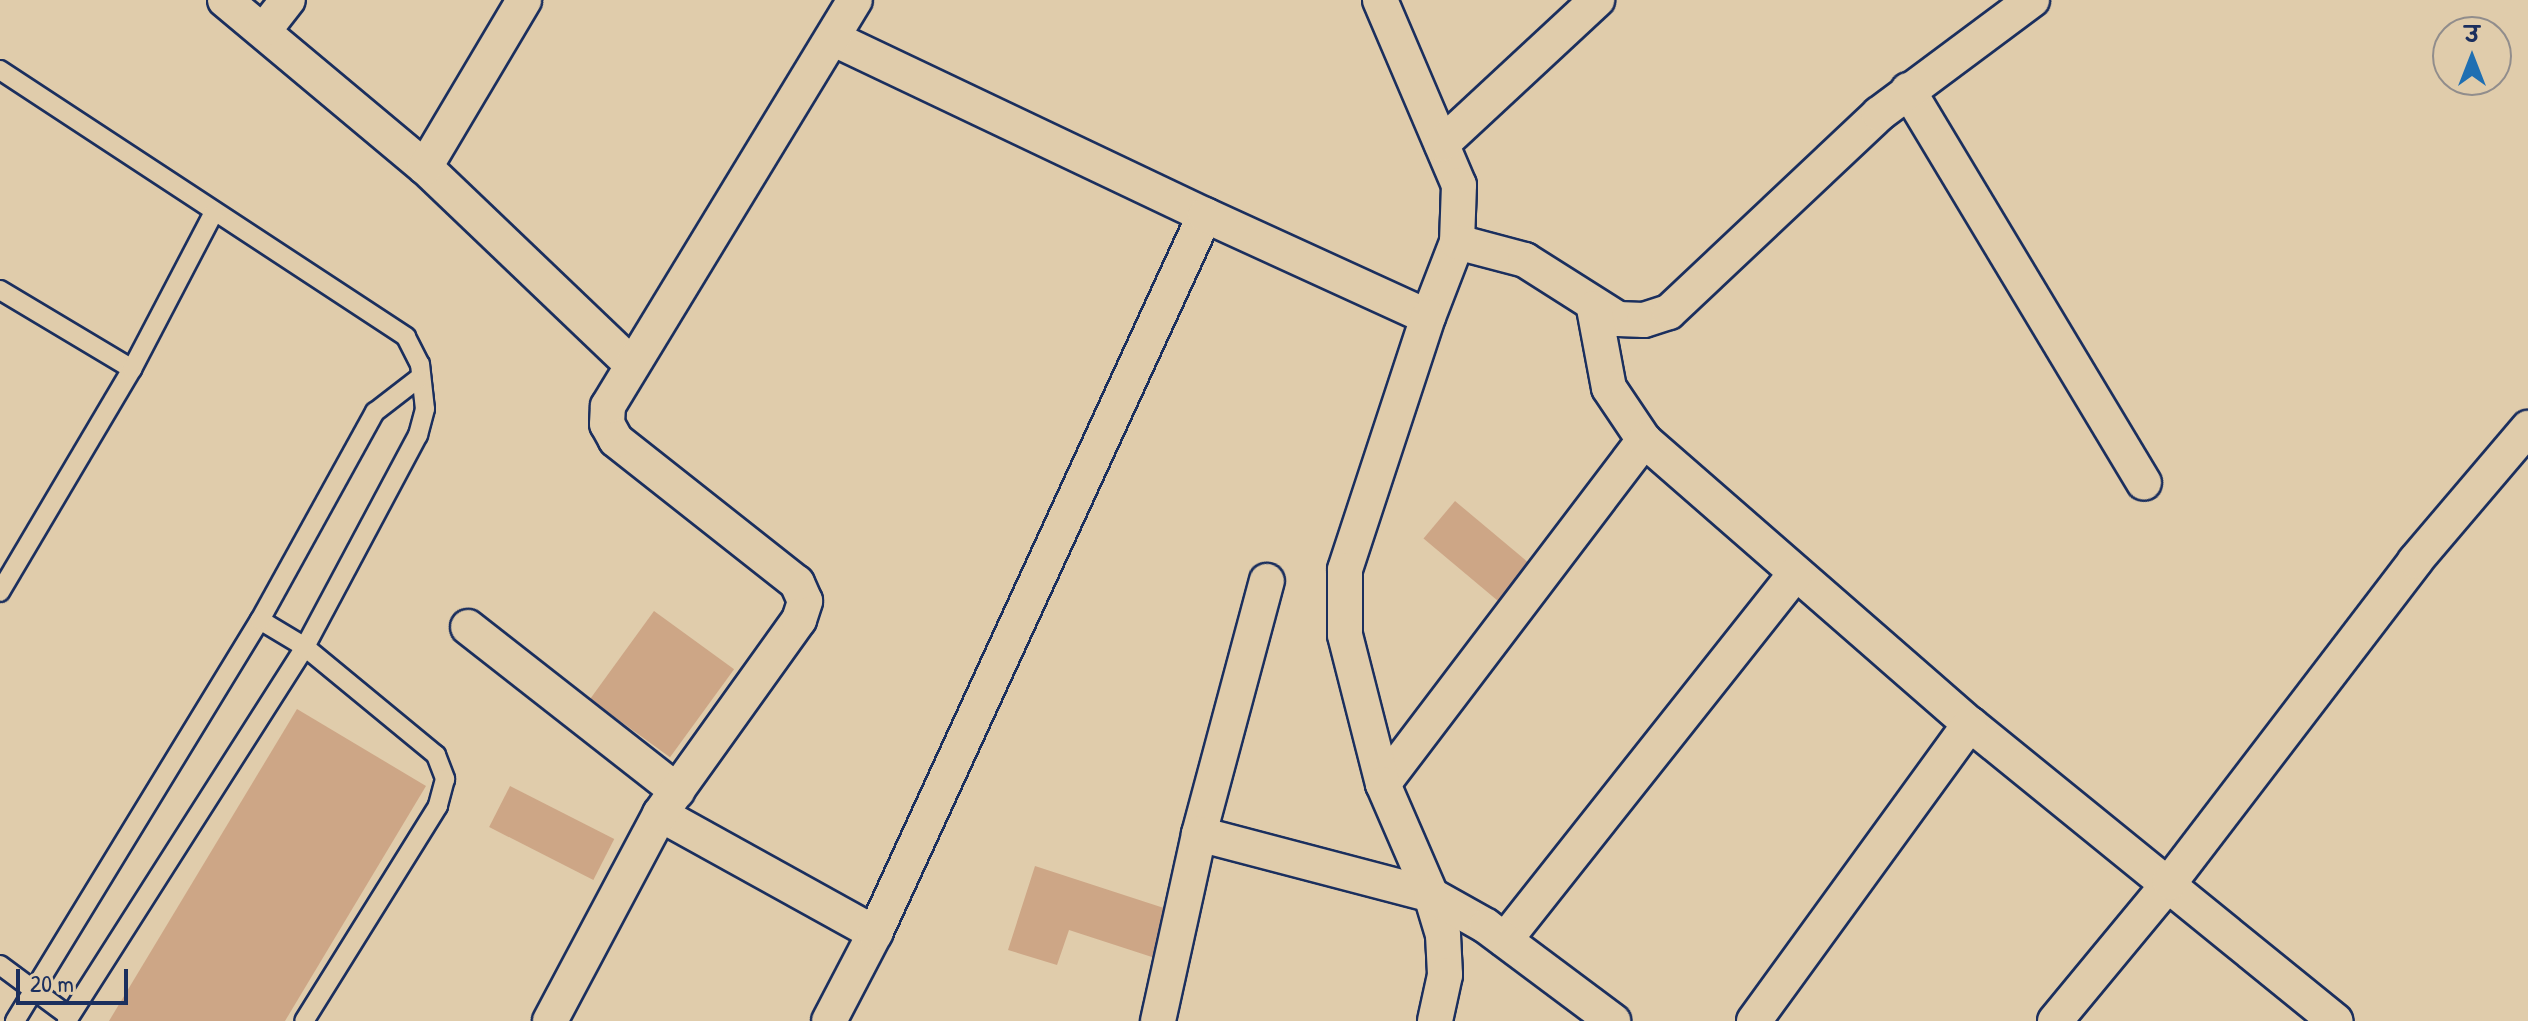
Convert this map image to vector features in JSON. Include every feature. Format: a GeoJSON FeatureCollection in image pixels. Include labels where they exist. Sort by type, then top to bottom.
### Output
{"type":"FeatureCollection","features":[{"type":"Feature","properties":{"kind":"street"},"geometry":{"type":"LineString","coordinates":[[225,0],[265,29],[425,167],[630,363]]}},
{"type":"Feature","properties":{"kind":"street"},"geometry":{"type":"LineString","coordinates":[[265,29],[288,0]]}},
{"type":"Feature","properties":{"kind":"street"},"geometry":{"type":"LineString","coordinates":[[425,167],[524,0]]}},
{"type":"Feature","properties":{"kind":"street"},"geometry":{"type":"LineString","coordinates":[[550,1021],[668,802],[799,620],[805,601],[797,583],[616,440],[607,424],[608,406],[630,363],[834,39],[855,0]]}},
{"type":"Feature","properties":{"kind":"street"},"geometry":{"type":"LineString","coordinates":[[1380,0],[1459,185],[1457,242],[1428,317],[1345,570],[1345,635],[1383,784],[1431,895],[1443,935],[1445,975],[1435,1021]]}},
{"type":"Feature","properties":{"kind":"street"},"geometry":{"type":"LineString","coordinates":[[1442,144],[1597,0]]}},
{"type":"Feature","properties":{"kind":"street"},"geometry":{"type":"LineString","coordinates":[[1457,242],[1525,260],[1594,308],[1618,319],[1644,320],[1687,300],[1908,90],[2032,0]]}},
{"type":"Feature","properties":{"kind":"street"},"geometry":{"type":"LineString","coordinates":[[834,39],[1428,317]]}},
{"type":"Feature","properties":{"kind":"street"},"geometry":{"type":"LineString","coordinates":[[1908,90],[2144,482]]}},
{"type":"Feature","properties":{"kind":"street"},"geometry":{"type":"LineString","coordinates":[[829,1021],[875,933],[1205,215]]}},
{"type":"Feature","properties":{"kind":"street"},"geometry":{"type":"LineString","coordinates":[[1594,308],[1609,388],[1644,440],[1970,724],[2170,882],[2336,1021]]}},
{"type":"Feature","properties":{"kind":"street"},"geometry":{"type":"LineString","coordinates":[[2055,1021],[2170,882],[2415,561],[2528,428]]}},
{"type":"Feature","properties":{"kind":"street"},"geometry":{"type":"LineString","coordinates":[[1383,784],[1644,440]]}},
{"type":"Feature","properties":{"kind":"street"},"geometry":{"type":"LineString","coordinates":[[1505,940],[1796,573]]}},
{"type":"Feature","properties":{"kind":"street"},"geometry":{"type":"LineString","coordinates":[[1158,1021],[1199,834],[1267,581]]}},
{"type":"Feature","properties":{"kind":"street"},"geometry":{"type":"LineString","coordinates":[[468,627],[668,802],[875,933]]}},
{"type":"Feature","properties":{"kind":"street"},"geometry":{"type":"LineString","coordinates":[[1754,1021],[1970,724]]}},
{"type":"Feature","properties":{"kind":"street"},"geometry":{"type":"LineString","coordinates":[[1199,834],[1431,895],[1505,940],[1613,1021]]}},
{"type":"Feature","properties":{"kind":"lane"},"geometry":{"type":"LineString","coordinates":[[0,70],[406,337],[420,364],[419,378],[425,409],[418,435],[305,647],[68,1019],[34,987],[0,965]]}},
{"type":"Feature","properties":{"kind":"lane"},"geometry":{"type":"LineString","coordinates":[[0,592],[132,369],[214,212]]}},
{"type":"Feature","properties":{"kind":"lane"},"geometry":{"type":"LineString","coordinates":[[0,290],[132,369]]}},
{"type":"Feature","properties":{"kind":"lane"},"geometry":{"type":"LineString","coordinates":[[15,1021],[260,620],[375,412],[419,378]]}},
{"type":"Feature","properties":{"kind":"lane"},"geometry":{"type":"LineString","coordinates":[[260,620],[305,647],[436,755],[445,779],[438,806],[304,1021]]}},
{"type":"Feature","properties":{"kind":"building"},"geometry":{"type":"Polygon","coordinates":[[[1455,501],[1533,567],[1502,604],[1424,539],[1455,501]]]}},
{"type":"Feature","properties":{"kind":"building"},"geometry":{"type":"Polygon","coordinates":[[[654,611],[734,669],[670,757],[590,699],[654,611]]]}},
{"type":"Feature","properties":{"kind":"building"},"geometry":{"type":"Polygon","coordinates":[[[297,709],[426,786],[285,1021],[109,1021],[297,709]]]}},
{"type":"Feature","properties":{"kind":"building"},"geometry":{"type":"Polygon","coordinates":[[[510,786],[614,839],[593,880],[489,827],[510,786]]]}},
{"type":"Feature","properties":{"kind":"building"},"geometry":{"type":"Polygon","coordinates":[[[1035,866],[1170,910],[1155,958],[1069,930],[1057,965],[1008,950],[1035,866]]]}}]}
